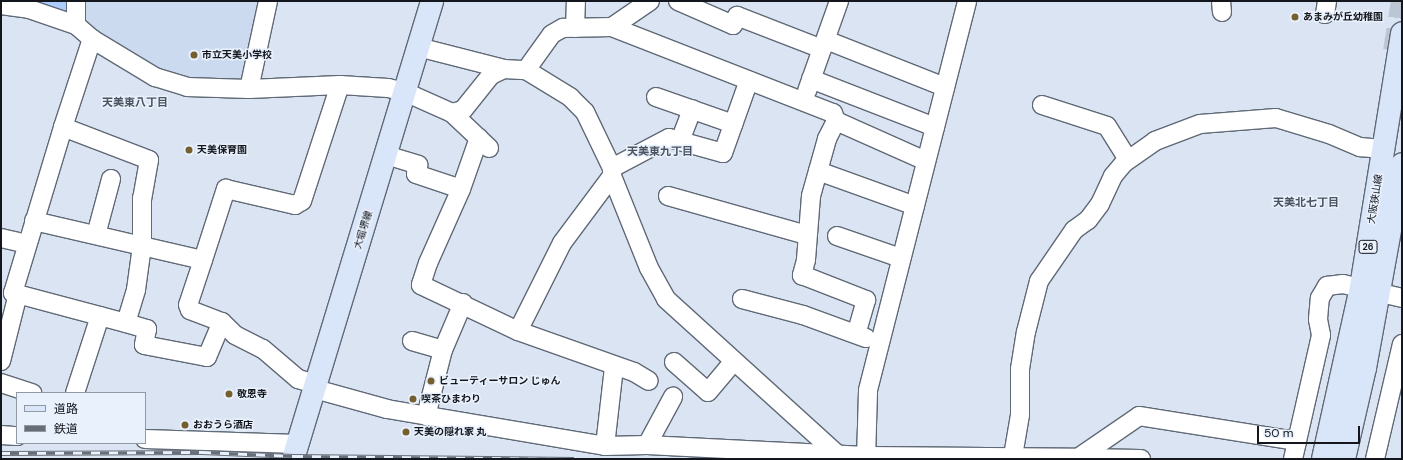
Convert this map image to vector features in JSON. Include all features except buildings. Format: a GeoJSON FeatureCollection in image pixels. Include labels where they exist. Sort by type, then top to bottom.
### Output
{"type":"FeatureCollection","features":[{"type":"Feature","properties":{"kind":"main road","name":"大堀堺線"},"geometry":{"type":"LineString","coordinates":[[296,451],[432,1]]}},
{"type":"Feature","properties":{"kind":"main road","name":"大阪狭山線"},"geometry":{"type":"LineString","coordinates":[[1344,459],[1371,289],[1383,149],[1402,33]]}},
{"type":"Feature","properties":{"kind":"main road","name":"大阪狭山線"},"geometry":{"type":"LineString","coordinates":[[1323,459],[1371,289],[1402,164]]}},
{"type":"Feature","properties":{"kind":"street"},"geometry":{"type":"LineString","coordinates":[[76,1],[76,25]]}},
{"type":"Feature","properties":{"kind":"street"},"geometry":{"type":"LineString","coordinates":[[249,89],[268,1]]}},
{"type":"Feature","properties":{"kind":"street"},"geometry":{"type":"LineString","coordinates":[[575,28],[576,1]]}},
{"type":"Feature","properties":{"kind":"street"},"geometry":{"type":"LineString","coordinates":[[612,27],[650,1]]}},
{"type":"Feature","properties":{"kind":"street"},"geometry":{"type":"LineString","coordinates":[[678,1],[733,25],[737,16],[824,44],[945,87]]}},
{"type":"Feature","properties":{"kind":"street"},"geometry":{"type":"LineString","coordinates":[[804,101],[839,1]]}},
{"type":"Feature","properties":{"kind":"street"},"geometry":{"type":"LineString","coordinates":[[866,458],[868,390],[967,1]]}},
{"type":"Feature","properties":{"kind":"street"},"geometry":{"type":"LineString","coordinates":[[1,6],[29,9],[76,25],[92,39],[155,77],[187,87],[249,89],[340,86],[388,88],[405,92],[452,113],[484,143],[461,189],[428,263],[421,285],[463,303],[518,331],[614,367],[634,372],[649,381]]}},
{"type":"Feature","properties":{"kind":"street"},"geometry":{"type":"LineString","coordinates":[[526,70],[552,34],[563,28],[612,27],[833,113],[836,121],[926,161]]}},
{"type":"Feature","properties":{"kind":"street"},"geometry":{"type":"LineString","coordinates":[[1,361],[11,292],[92,39]]}},
{"type":"Feature","properties":{"kind":"street"},"geometry":{"type":"LineString","coordinates":[[418,47],[504,69],[526,70],[570,97],[585,112],[612,172],[649,268],[666,299],[733,362],[836,453]]}},
{"type":"Feature","properties":{"kind":"street"},"geometry":{"type":"LineString","coordinates":[[452,113],[463,110],[491,75],[504,69]]}},
{"type":"Feature","properties":{"kind":"street"},"geometry":{"type":"LineString","coordinates":[[812,79],[935,127]]}},
{"type":"Feature","properties":{"kind":"street"},"geometry":{"type":"LineString","coordinates":[[518,331],[562,243],[612,172],[669,138],[723,153],[749,80]]}},
{"type":"Feature","properties":{"kind":"street"},"geometry":{"type":"LineString","coordinates":[[340,86],[302,201],[295,206],[226,189],[188,305],[190,310],[222,322],[235,335],[263,349],[298,379],[315,386],[387,409],[605,446],[647,445],[836,453],[866,458],[1013,456],[1141,459]]}},
{"type":"Feature","properties":{"kind":"street"},"geometry":{"type":"LineString","coordinates":[[656,97],[734,124]]}},
{"type":"Feature","properties":{"kind":"street"},"geometry":{"type":"LineString","coordinates":[[1042,105],[1107,126],[1128,159]]}},
{"type":"Feature","properties":{"kind":"street"},"geometry":{"type":"LineString","coordinates":[[680,141],[692,109]]}},
{"type":"Feature","properties":{"kind":"street"},"geometry":{"type":"LineString","coordinates":[[1013,456],[1020,415],[1021,362],[1039,281],[1074,230],[1088,220],[1100,204],[1113,176],[1128,159],[1155,141],[1200,124],[1276,118],[1329,134],[1360,147],[1383,149]]}},
{"type":"Feature","properties":{"kind":"street"},"geometry":{"type":"LineString","coordinates":[[836,121],[827,139],[811,196],[806,260],[802,274],[866,300],[856,334]]}},
{"type":"Feature","properties":{"kind":"street"},"geometry":{"type":"LineString","coordinates":[[63,127],[149,160],[142,198],[142,246],[136,290],[126,323]]}},
{"type":"Feature","properties":{"kind":"street"},"geometry":{"type":"LineString","coordinates":[[386,155],[418,165],[416,174],[461,189]]}},
{"type":"Feature","properties":{"kind":"street"},"geometry":{"type":"LineString","coordinates":[[818,171],[915,206]]}},
{"type":"Feature","properties":{"kind":"street"},"geometry":{"type":"LineString","coordinates":[[96,235],[111,179]]}},
{"type":"Feature","properties":{"kind":"street"},"geometry":{"type":"LineString","coordinates":[[668,196],[807,235]]}},
{"type":"Feature","properties":{"kind":"street"},"geometry":{"type":"LineString","coordinates":[[34,221],[203,260]]}},
{"type":"Feature","properties":{"kind":"street"},"geometry":{"type":"LineString","coordinates":[[837,236],[901,258]]}},
{"type":"Feature","properties":{"kind":"street"},"geometry":{"type":"LineString","coordinates":[[1,238],[27,244]]}},
{"type":"Feature","properties":{"kind":"street"},"geometry":{"type":"LineString","coordinates":[[1293,459],[1322,335],[1318,319],[1320,298],[1327,286],[1343,284],[1371,289],[1402,298]]}},
{"type":"Feature","properties":{"kind":"street"},"geometry":{"type":"LineString","coordinates":[[11,292],[147,329],[144,345],[207,357],[222,322]]}},
{"type":"Feature","properties":{"kind":"street"},"geometry":{"type":"LineString","coordinates":[[742,299],[803,315],[880,344]]}},
{"type":"Feature","properties":{"kind":"street"},"geometry":{"type":"LineString","coordinates":[[426,416],[443,350],[463,303]]}},
{"type":"Feature","properties":{"kind":"street"},"geometry":{"type":"LineString","coordinates":[[75,392],[100,316]]}},
{"type":"Feature","properties":{"kind":"street"},"geometry":{"type":"LineString","coordinates":[[412,341],[443,350]]}},
{"type":"Feature","properties":{"kind":"street"},"geometry":{"type":"LineString","coordinates":[[1375,459],[1402,344]]}},
{"type":"Feature","properties":{"kind":"street"},"geometry":{"type":"LineString","coordinates":[[674,362],[708,392],[733,362]]}},
{"type":"Feature","properties":{"kind":"street"},"geometry":{"type":"LineString","coordinates":[[605,446],[614,367]]}},
{"type":"Feature","properties":{"kind":"street"},"geometry":{"type":"LineString","coordinates":[[1,383],[29,392]]}},
{"type":"Feature","properties":{"kind":"street"},"geometry":{"type":"LineString","coordinates":[[647,445],[673,397]]}},
{"type":"Feature","properties":{"kind":"street"},"geometry":{"type":"LineString","coordinates":[[1078,458],[1139,416],[1297,442]]}},
{"type":"Feature","properties":{"kind":"street"},"geometry":{"type":"LineString","coordinates":[[1,435],[16,436]]}},
{"type":"Feature","properties":{"kind":"street"},"geometry":{"type":"LineString","coordinates":[[146,440],[296,451]]}},
{"type":"Feature","properties":{"kind":"shaded area"},"geometry":{"type":"Polygon","coordinates":[[[1,1],[70,1],[72,20],[1,1]]]}},
{"type":"Feature","properties":{"kind":"shaded area","name":"市立天美小学校"},"geometry":{"type":"Polygon","coordinates":[[[80,1],[265,1],[244,82],[179,79],[157,70],[81,20],[80,1]]]}},
{"type":"Feature","properties":{"kind":"tunnel"},"geometry":{"type":"LineString","coordinates":[[1394,51],[1402,1]]}},
{"type":"Feature","properties":{"kind":"railway"},"geometry":{"type":"LineString","coordinates":[[1,453],[202,452],[294,456],[574,459]]}},
{"type":"Feature","properties":{"kind":"place","name":"あまみが丘幼稚園"},"geometry":{"type":"Point","coordinates":[1295,17]}},
{"type":"Feature","properties":{"kind":"place","name":"市立天美小学校"},"geometry":{"type":"Point","coordinates":[194,55]}},
{"type":"Feature","properties":{"kind":"place","name":"天美保育園"},"geometry":{"type":"Point","coordinates":[189,150]}},
{"type":"Feature","properties":{"kind":"place","name":"ビューティーサロン じゅん"},"geometry":{"type":"Point","coordinates":[431,381]}},
{"type":"Feature","properties":{"kind":"place","name":"敬恩寺"},"geometry":{"type":"Point","coordinates":[229,394]}},
{"type":"Feature","properties":{"kind":"place","name":"喫茶ひまわり"},"geometry":{"type":"Point","coordinates":[413,399]}},
{"type":"Feature","properties":{"kind":"place","name":"おおうら酒店"},"geometry":{"type":"Point","coordinates":[185,425]}},
{"type":"Feature","properties":{"kind":"place","name":"天美の隠れ家 丸"},"geometry":{"type":"Point","coordinates":[406,432]}},
{"type":"Feature","properties":{"kind":"district","name":"天美東八丁目"},"geometry":{"type":"Point","coordinates":[135,102]}},
{"type":"Feature","properties":{"kind":"district","name":"天美東九丁目"},"geometry":{"type":"Point","coordinates":[660,151]}},
{"type":"Feature","properties":{"kind":"district","name":"天美北七丁目"},"geometry":{"type":"Point","coordinates":[1306,202]}}]}
